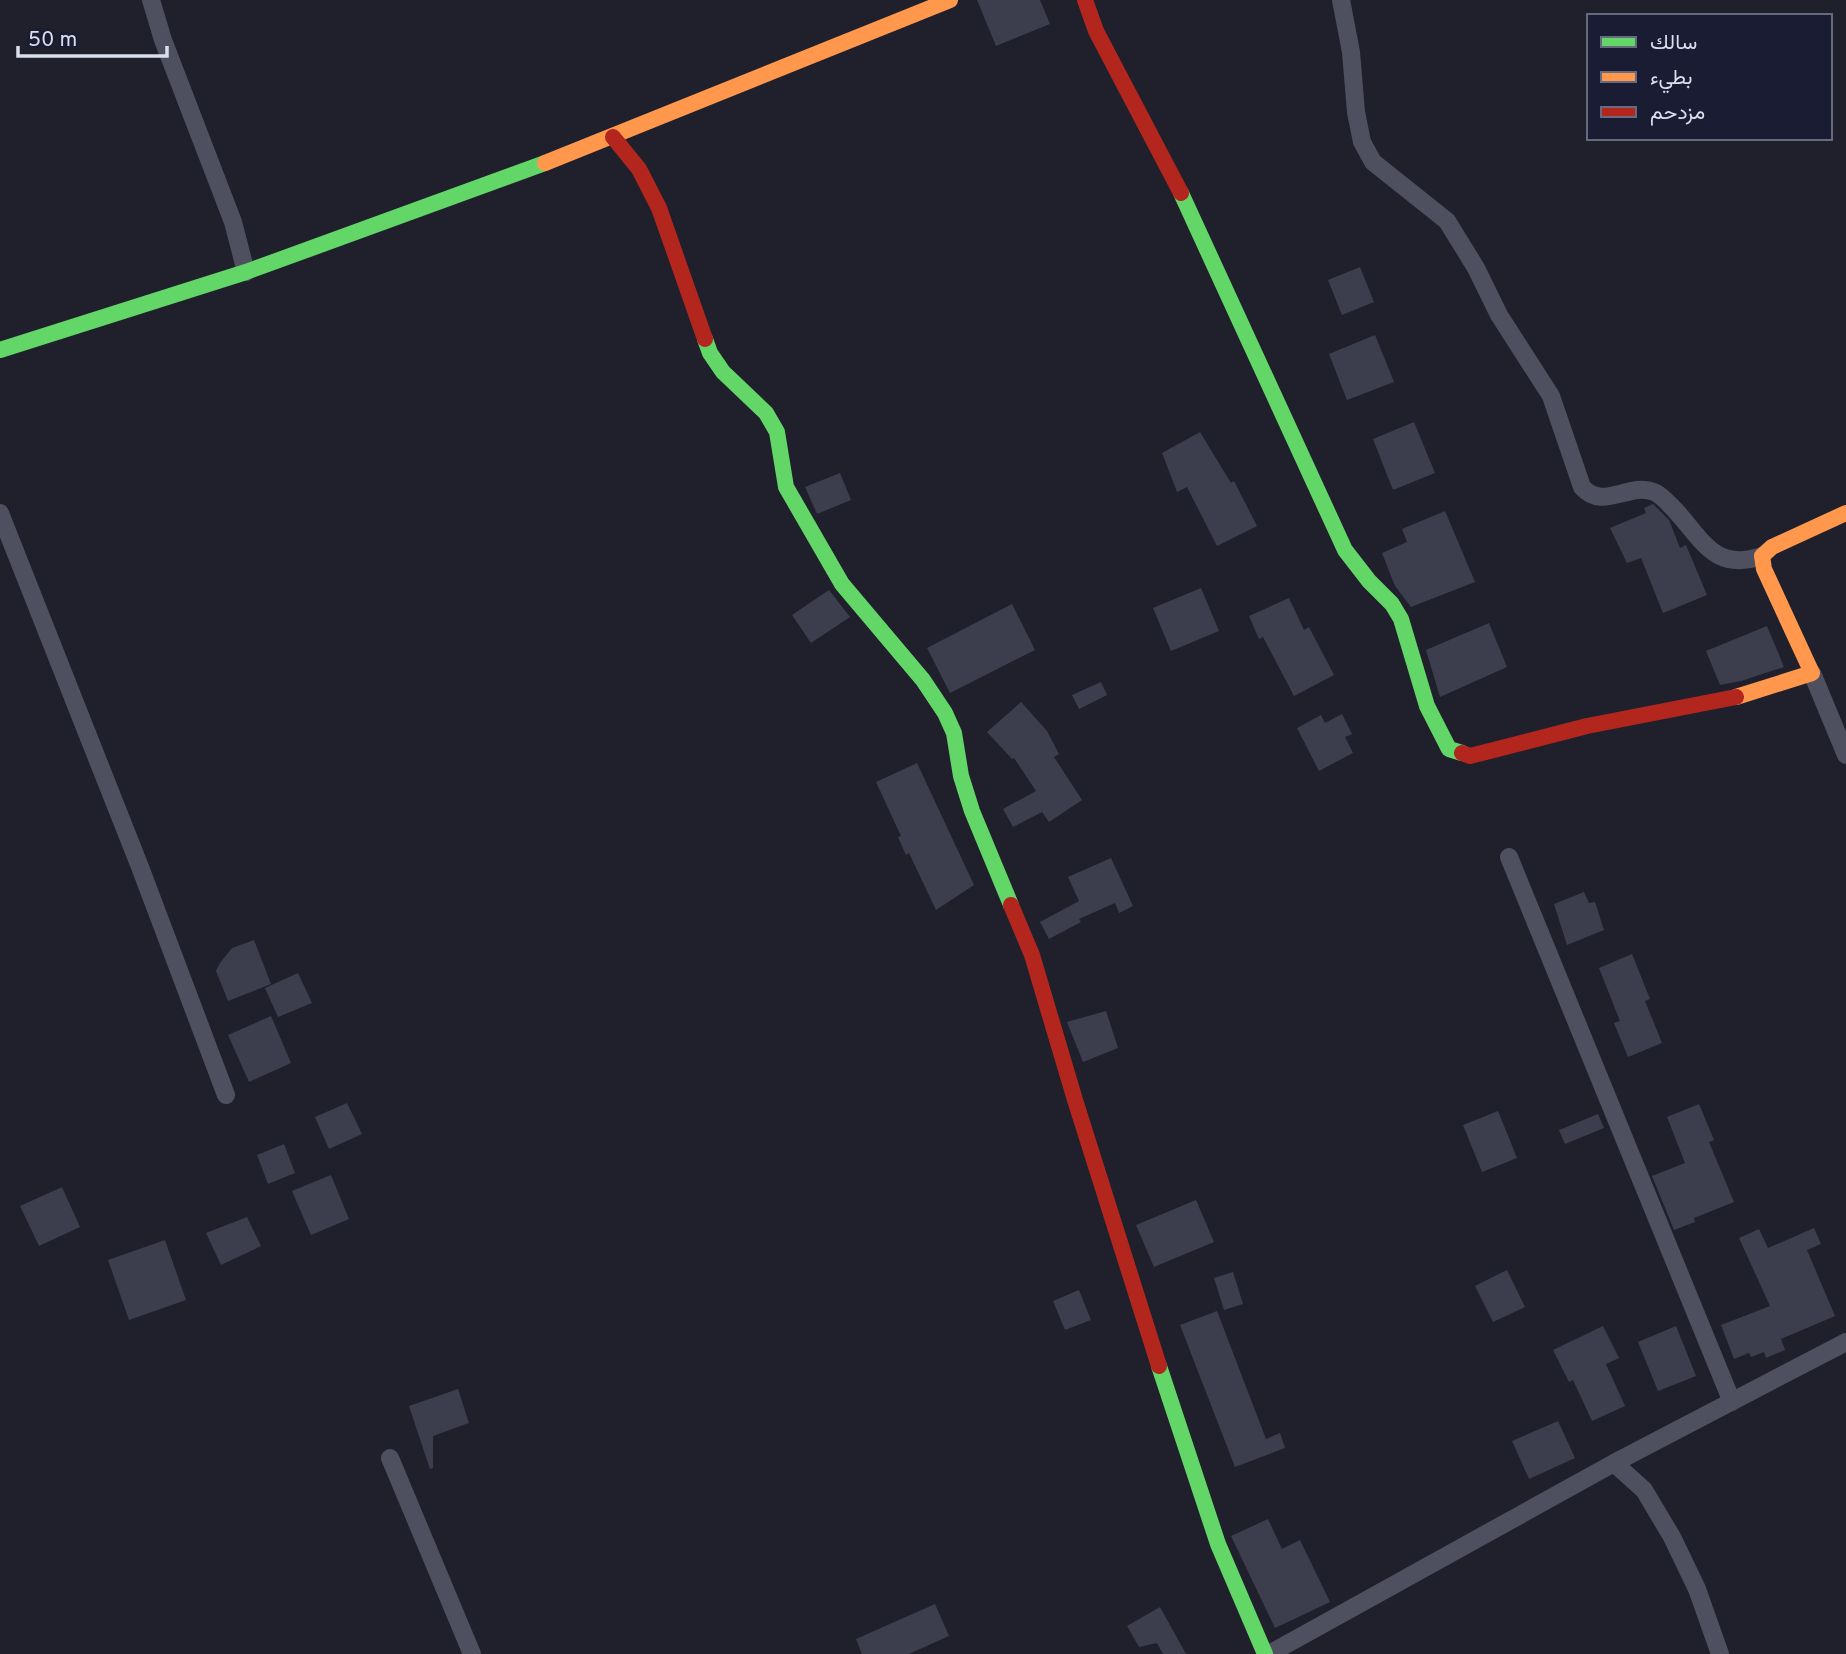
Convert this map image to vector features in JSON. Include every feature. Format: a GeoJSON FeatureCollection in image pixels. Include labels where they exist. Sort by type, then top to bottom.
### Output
{"type":"FeatureCollection","features":[{"type":"Feature","properties":{"kind":"street"},"geometry":{"type":"LineString","coordinates":[[151,0],[163,40],[233,222],[246,272]]}},
{"type":"Feature","properties":{"kind":"street"},"geometry":{"type":"LineString","coordinates":[[0,350],[246,272],[551,161],[950,0]]}},
{"type":"Feature","properties":{"kind":"street"},"geometry":{"type":"LineString","coordinates":[[1085,0],[1096,31],[1171,170],[1326,513],[1345,550],[1369,581],[1392,604],[1401,619],[1427,706],[1449,749],[1470,756],[1587,726],[1745,695],[1812,673]]}},
{"type":"Feature","properties":{"kind":"street"},"geometry":{"type":"LineString","coordinates":[[1341,0],[1351,52],[1356,112],[1362,142],[1373,162],[1447,221],[1476,268],[1499,315],[1551,396],[1582,487],[1588,494],[1598,498],[1641,491],[1654,492],[1673,508],[1710,550],[1723,559],[1734,562],[1762,556],[1772,547],[1846,513]]}},
{"type":"Feature","properties":{"kind":"street"},"geometry":{"type":"LineString","coordinates":[[612,136],[639,169],[659,208],[710,354],[723,372],[766,413],[778,432],[786,487],[808,528],[842,584],[923,680],[954,733],[968,799],[1032,955],[1083,1126],[1191,1466],[1218,1544],[1267,1654],[1614,1463],[1846,1342]]}},
{"type":"Feature","properties":{"kind":"street"},"geometry":{"type":"LineString","coordinates":[[0,513],[141,867],[226,1095]]}},
{"type":"Feature","properties":{"kind":"street"},"geometry":{"type":"LineString","coordinates":[[1762,556],[1764,569],[1846,755]]}},
{"type":"Feature","properties":{"kind":"street"},"geometry":{"type":"LineString","coordinates":[[1509,856],[1732,1402]]}},
{"type":"Feature","properties":{"kind":"street"},"geometry":{"type":"LineString","coordinates":[[390,1458],[472,1654]]}},
{"type":"Feature","properties":{"kind":"street"},"geometry":{"type":"LineString","coordinates":[[1614,1463],[1644,1490],[1672,1537],[1697,1589],[1720,1654]]}},
{"type":"Feature","properties":{"kind":"building"},"geometry":{"type":"Polygon","coordinates":[[[977,0],[1040,0],[1050,24],[996,46],[977,0]]]}},
{"type":"Feature","properties":{"kind":"building"},"geometry":{"type":"Polygon","coordinates":[[[1360,267],[1374,302],[1342,315],[1328,280],[1360,267]]]}},
{"type":"Feature","properties":{"kind":"building"},"geometry":{"type":"Polygon","coordinates":[[[1375,335],[1394,382],[1347,400],[1329,354],[1375,335]]]}},
{"type":"Feature","properties":{"kind":"building"},"geometry":{"type":"Polygon","coordinates":[[[1414,422],[1435,473],[1393,490],[1373,439],[1414,422]]]}},
{"type":"Feature","properties":{"kind":"building"},"geometry":{"type":"Polygon","coordinates":[[[1200,432],[1231,483],[1234,481],[1257,526],[1217,546],[1187,487],[1177,492],[1162,453],[1200,432]]]}},
{"type":"Feature","properties":{"kind":"building"},"geometry":{"type":"Polygon","coordinates":[[[840,473],[851,500],[817,514],[805,487],[840,473]]]}},
{"type":"Feature","properties":{"kind":"building"},"geometry":{"type":"Polygon","coordinates":[[[1653,504],[1669,520],[1680,548],[1686,545],[1707,595],[1663,613],[1641,558],[1627,563],[1610,528],[1646,513],[1644,508],[1653,504]]]}},
{"type":"Feature","properties":{"kind":"building"},"geometry":{"type":"Polygon","coordinates":[[[1445,511],[1475,582],[1411,607],[1395,586],[1382,553],[1407,542],[1402,529],[1445,511]]]}},
{"type":"Feature","properties":{"kind":"building"},"geometry":{"type":"Polygon","coordinates":[[[1201,588],[1219,631],[1171,651],[1153,608],[1201,588]]]}},
{"type":"Feature","properties":{"kind":"building"},"geometry":{"type":"Polygon","coordinates":[[[829,590],[850,617],[811,643],[792,615],[829,590]]]}},
{"type":"Feature","properties":{"kind":"building"},"geometry":{"type":"Polygon","coordinates":[[[1289,598],[1304,630],[1309,627],[1334,675],[1294,696],[1263,637],[1259,639],[1249,616],[1289,598]]]}},
{"type":"Feature","properties":{"kind":"building"},"geometry":{"type":"Polygon","coordinates":[[[1012,604],[1035,650],[950,693],[927,648],[1012,604]]]}},
{"type":"Feature","properties":{"kind":"building"},"geometry":{"type":"Polygon","coordinates":[[[1489,623],[1507,667],[1440,697],[1426,650],[1489,623]]]}},
{"type":"Feature","properties":{"kind":"building"},"geometry":{"type":"Polygon","coordinates":[[[1767,626],[1784,667],[1720,685],[1706,651],[1767,626]]]}},
{"type":"Feature","properties":{"kind":"building"},"geometry":{"type":"Polygon","coordinates":[[[1101,682],[1107,695],[1079,709],[1072,695],[1101,682]]]}},
{"type":"Feature","properties":{"kind":"building"},"geometry":{"type":"Polygon","coordinates":[[[1021,702],[1047,731],[1059,754],[1054,757],[1082,800],[1049,822],[1042,812],[1013,827],[1003,809],[1036,791],[1014,758],[1012,759],[987,732],[1021,702]]]}},
{"type":"Feature","properties":{"kind":"building"},"geometry":{"type":"Polygon","coordinates":[[[1342,714],[1352,734],[1345,737],[1353,753],[1319,771],[1297,728],[1321,715],[1325,723],[1342,714]]]}},
{"type":"Feature","properties":{"kind":"building"},"geometry":{"type":"Polygon","coordinates":[[[917,763],[974,885],[936,910],[909,853],[906,855],[898,837],[901,836],[876,782],[917,763]]]}},
{"type":"Feature","properties":{"kind":"building"},"geometry":{"type":"Polygon","coordinates":[[[1111,858],[1133,906],[1119,913],[1115,903],[1079,919],[1081,922],[1049,939],[1040,922],[1079,901],[1068,877],[1111,858]]]}},
{"type":"Feature","properties":{"kind":"building"},"geometry":{"type":"Polygon","coordinates":[[[1584,892],[1589,903],[1595,902],[1604,930],[1567,945],[1554,904],[1584,892]]]}},
{"type":"Feature","properties":{"kind":"building"},"geometry":{"type":"Polygon","coordinates":[[[254,940],[271,984],[228,1001],[216,971],[232,948],[254,940]]]}},
{"type":"Feature","properties":{"kind":"building"},"geometry":{"type":"Polygon","coordinates":[[[1632,954],[1650,999],[1645,1001],[1662,1043],[1628,1057],[1614,1023],[1620,1021],[1599,968],[1632,954]]]}},
{"type":"Feature","properties":{"kind":"building"},"geometry":{"type":"Polygon","coordinates":[[[298,973],[312,1003],[278,1017],[265,988],[298,973]]]}},
{"type":"Feature","properties":{"kind":"building"},"geometry":{"type":"Polygon","coordinates":[[[1106,1011],[1118,1048],[1083,1062],[1067,1022],[1106,1011]]]}},
{"type":"Feature","properties":{"kind":"building"},"geometry":{"type":"Polygon","coordinates":[[[271,1016],[291,1063],[249,1082],[228,1035],[271,1016]]]}},
{"type":"Feature","properties":{"kind":"building"},"geometry":{"type":"Polygon","coordinates":[[[347,1103],[362,1134],[329,1149],[315,1117],[347,1103]]]}},
{"type":"Feature","properties":{"kind":"building"},"geometry":{"type":"Polygon","coordinates":[[[1699,1104],[1714,1140],[1709,1142],[1734,1202],[1694,1218],[1695,1222],[1674,1230],[1652,1176],[1685,1163],[1667,1117],[1699,1104]]]}},
{"type":"Feature","properties":{"kind":"building"},"geometry":{"type":"Polygon","coordinates":[[[1498,1111],[1517,1158],[1482,1172],[1463,1125],[1498,1111]]]}},
{"type":"Feature","properties":{"kind":"building"},"geometry":{"type":"Polygon","coordinates":[[[1598,1114],[1604,1128],[1565,1144],[1559,1130],[1598,1114]]]}},
{"type":"Feature","properties":{"kind":"building"},"geometry":{"type":"Polygon","coordinates":[[[284,1144],[295,1173],[268,1184],[257,1155],[284,1144]]]}},
{"type":"Feature","properties":{"kind":"building"},"geometry":{"type":"Polygon","coordinates":[[[331,1175],[349,1219],[311,1235],[292,1191],[331,1175]]]}},
{"type":"Feature","properties":{"kind":"building"},"geometry":{"type":"Polygon","coordinates":[[[62,1187],[80,1227],[39,1246],[20,1206],[62,1187]]]}},
{"type":"Feature","properties":{"kind":"building"},"geometry":{"type":"Polygon","coordinates":[[[1196,1200],[1214,1242],[1154,1267],[1136,1225],[1196,1200]]]}},
{"type":"Feature","properties":{"kind":"building"},"geometry":{"type":"Polygon","coordinates":[[[247,1217],[261,1246],[221,1265],[206,1233],[247,1217]]]}},
{"type":"Feature","properties":{"kind":"building"},"geometry":{"type":"Polygon","coordinates":[[[1814,1228],[1821,1244],[1807,1250],[1835,1316],[1781,1339],[1785,1350],[1766,1358],[1764,1352],[1751,1357],[1749,1353],[1734,1359],[1721,1325],[1770,1306],[1739,1238],[1759,1229],[1768,1248],[1814,1228]]]}},
{"type":"Feature","properties":{"kind":"building"},"geometry":{"type":"Polygon","coordinates":[[[165,1240],[186,1300],[129,1320],[108,1260],[165,1240]]]}},
{"type":"Feature","properties":{"kind":"building"},"geometry":{"type":"Polygon","coordinates":[[[1507,1270],[1525,1307],[1493,1322],[1475,1286],[1507,1270]]]}},
{"type":"Feature","properties":{"kind":"building"},"geometry":{"type":"Polygon","coordinates":[[[1233,1272],[1243,1304],[1224,1310],[1214,1278],[1233,1272]]]}},
{"type":"Feature","properties":{"kind":"building"},"geometry":{"type":"Polygon","coordinates":[[[1079,1290],[1091,1320],[1065,1330],[1053,1301],[1079,1290]]]}},
{"type":"Feature","properties":{"kind":"building"},"geometry":{"type":"Polygon","coordinates":[[[1217,1311],[1266,1439],[1280,1433],[1285,1448],[1235,1467],[1180,1325],[1217,1311]]]}},
{"type":"Feature","properties":{"kind":"building"},"geometry":{"type":"Polygon","coordinates":[[[1603,1326],[1619,1358],[1606,1364],[1625,1406],[1592,1421],[1573,1380],[1569,1382],[1553,1350],[1603,1326]]]}},
{"type":"Feature","properties":{"kind":"building"},"geometry":{"type":"Polygon","coordinates":[[[1676,1326],[1696,1376],[1658,1391],[1638,1342],[1676,1326]]]}},
{"type":"Feature","properties":{"kind":"building"},"geometry":{"type":"Polygon","coordinates":[[[458,1389],[469,1423],[433,1436],[433,1468],[430,1469],[409,1406],[458,1389]]]}},
{"type":"Feature","properties":{"kind":"building"},"geometry":{"type":"Polygon","coordinates":[[[1558,1421],[1575,1458],[1529,1479],[1512,1441],[1558,1421]]]}},
{"type":"Feature","properties":{"kind":"building"},"geometry":{"type":"Polygon","coordinates":[[[1268,1519],[1282,1549],[1300,1540],[1330,1602],[1275,1628],[1231,1536],[1268,1519]]]}},
{"type":"Feature","properties":{"kind":"building"},"geometry":{"type":"Polygon","coordinates":[[[935,1604],[949,1636],[909,1654],[862,1654],[856,1639],[935,1604]]]}},
{"type":"Feature","properties":{"kind":"building"},"geometry":{"type":"Polygon","coordinates":[[[1160,1607],[1186,1654],[1163,1654],[1157,1643],[1139,1647],[1127,1626],[1160,1607]]]}},
{"type":"Feature","properties":{"kind":"traffic: fast"},"geometry":{"type":"LineString","coordinates":[[0,350],[246,272],[545,163]]}},
{"type":"Feature","properties":{"kind":"traffic: fast"},"geometry":{"type":"LineString","coordinates":[[1181,193],[1345,550],[1369,581],[1392,604],[1401,619],[1427,706],[1449,749],[1462,753]]}},
{"type":"Feature","properties":{"kind":"traffic: fast"},"geometry":{"type":"LineString","coordinates":[[705,339],[710,353],[723,372],[766,413],[777,432],[786,487],[842,584],[923,680],[945,713],[954,733],[961,776],[972,811],[1011,905]]}},
{"type":"Feature","properties":{"kind":"traffic: fast"},"geometry":{"type":"LineString","coordinates":[[1159,1366],[1218,1544],[1265,1654]]}},
{"type":"Feature","properties":{"kind":"traffic: slow"},"geometry":{"type":"LineString","coordinates":[[545,163],[950,0]]}},
{"type":"Feature","properties":{"kind":"traffic: slow"},"geometry":{"type":"LineString","coordinates":[[1736,697],[1812,673],[1764,569],[1762,556],[1772,547],[1846,513]]}},
{"type":"Feature","properties":{"kind":"traffic: jam"},"geometry":{"type":"LineString","coordinates":[[1085,0],[1096,31],[1181,193]]}},
{"type":"Feature","properties":{"kind":"traffic: jam"},"geometry":{"type":"LineString","coordinates":[[613,137],[639,169],[659,208],[705,339]]}},
{"type":"Feature","properties":{"kind":"traffic: jam"},"geometry":{"type":"LineString","coordinates":[[1462,753],[1470,756],[1587,726],[1736,697]]}},
{"type":"Feature","properties":{"kind":"traffic: jam"},"geometry":{"type":"LineString","coordinates":[[1011,905],[1032,955],[1159,1366]]}}]}
